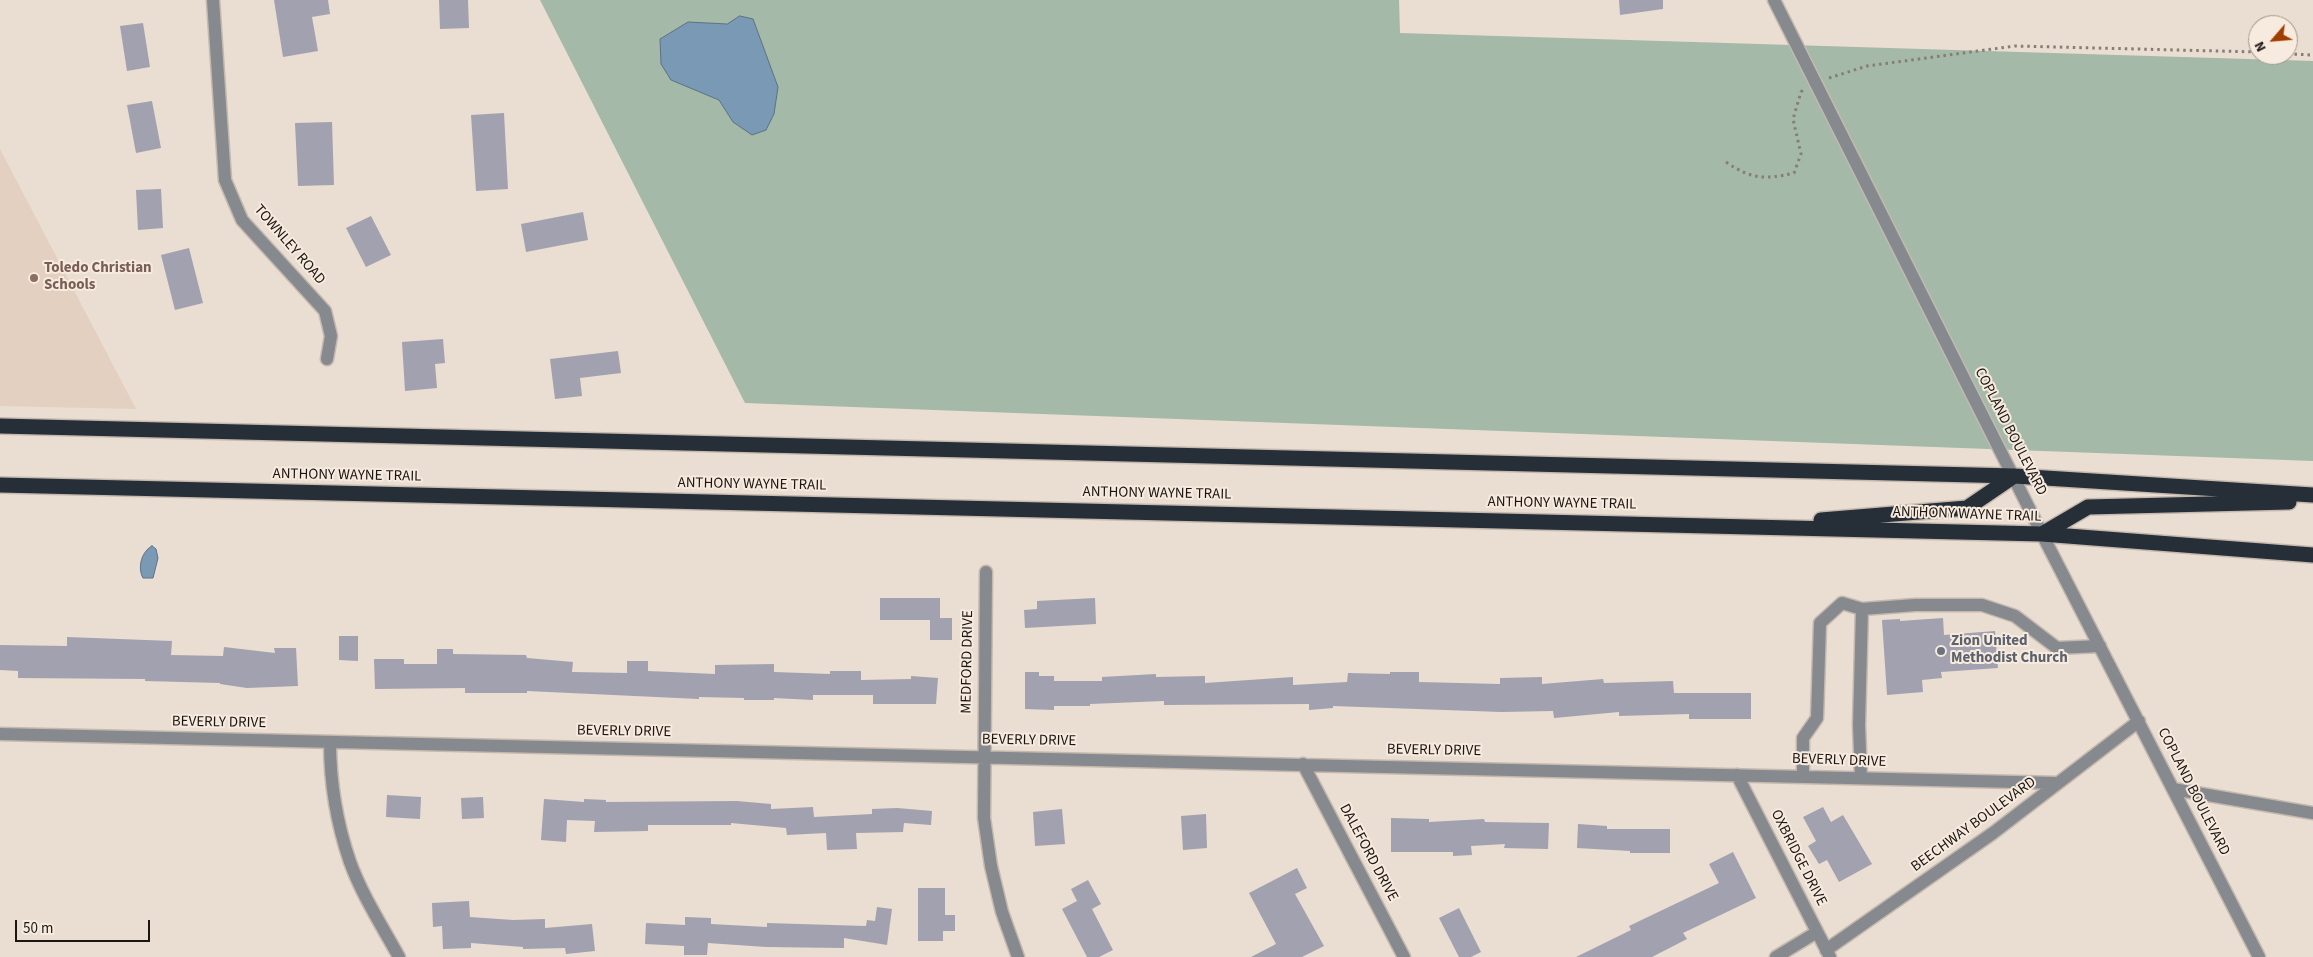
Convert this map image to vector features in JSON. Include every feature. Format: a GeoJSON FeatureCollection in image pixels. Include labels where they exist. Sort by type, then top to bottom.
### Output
{"type":"FeatureCollection","features":[{"type":"Feature","properties":{"kind":"highway"},"geometry":{"type":"LineString","coordinates":[[0,426],[2014,476],[2313,495]]}},
{"type":"Feature","properties":{"kind":"highway"},"geometry":{"type":"LineString","coordinates":[[1741,526],[1967,508],[2014,476]]}},
{"type":"Feature","properties":{"kind":"highway","name":"ANTHONY WAYNE TRAIL"},"geometry":{"type":"LineString","coordinates":[[0,486],[2042,534],[2313,555]]}},
{"type":"Feature","properties":{"kind":"highway"},"geometry":{"type":"LineString","coordinates":[[2042,534],[2088,507],[2313,501]]}},
{"type":"Feature","properties":{"kind":"street","name":"TOWNLEY ROAD"},"geometry":{"type":"LineString","coordinates":[[213,0],[225,180],[242,220],[325,311],[331,336],[327,359]]}},
{"type":"Feature","properties":{"kind":"street","name":"COPLAND BOULEVARD"},"geometry":{"type":"LineString","coordinates":[[1774,0],[2042,534],[2259,957]]}},
{"type":"Feature","properties":{"kind":"street","name":"MEDFORD DRIVE"},"geometry":{"type":"LineString","coordinates":[[986,572],[983,756],[984,818],[991,866],[1002,912],[1018,957]]}},
{"type":"Feature","properties":{"kind":"street"},"geometry":{"type":"LineString","coordinates":[[1803,776],[1803,738],[1817,718],[1820,623],[1842,603],[1862,609],[1915,605],[1982,605],[2014,616],[2057,648],[2100,646]]}},
{"type":"Feature","properties":{"kind":"street"},"geometry":{"type":"LineString","coordinates":[[1861,778],[1859,725],[1862,609]]}},
{"type":"Feature","properties":{"kind":"street","name":"BEECHWAY BOULEVARD"},"geometry":{"type":"LineString","coordinates":[[1828,954],[1993,833],[2138,722]]}},
{"type":"Feature","properties":{"kind":"street","name":"BEVERLY DRIVE"},"geometry":{"type":"LineString","coordinates":[[0,734],[2057,783]]}},
{"type":"Feature","properties":{"kind":"street"},"geometry":{"type":"LineString","coordinates":[[330,742],[330,764],[336,804],[350,861],[375,914],[399,957]]}},
{"type":"Feature","properties":{"kind":"street","name":"DALEFORD DRIVE"},"geometry":{"type":"LineString","coordinates":[[1303,764],[1404,957]]}},
{"type":"Feature","properties":{"kind":"street","name":"OXBRIDGE DRIVE"},"geometry":{"type":"LineString","coordinates":[[1736,775],[1828,954]]}},
{"type":"Feature","properties":{"kind":"street"},"geometry":{"type":"LineString","coordinates":[[2173,789],[2313,813]]}},
{"type":"Feature","properties":{"kind":"street"},"geometry":{"type":"LineString","coordinates":[[1776,957],[1817,932]]}},
{"type":"Feature","properties":{"kind":"path"},"geometry":{"type":"LineString","coordinates":[[1726,162],[1744,174],[1773,178],[1794,173],[1801,154],[1793,118],[1800,92],[1815,83],[1868,66],[2015,46],[2248,52]]}},
{"type":"Feature","properties":{"kind":"path"},"geometry":{"type":"LineString","coordinates":[[2298,54],[2313,55]]}},
{"type":"Feature","properties":{"kind":"shaded area","name":"Toledo Christian Schools"},"geometry":{"type":"Polygon","coordinates":[[[0,149],[136,409],[0,406],[0,149]]]}},
{"type":"Feature","properties":{"kind":"green space"},"geometry":{"type":"Polygon","coordinates":[[[540,0],[1399,0],[1400,33],[2248,59],[2248,65],[2298,65],[2298,61],[2313,61],[2313,461],[745,403],[540,0]]]}},
{"type":"Feature","properties":{"kind":"water"},"geometry":{"type":"Polygon","coordinates":[[[740,16],[753,19],[778,87],[774,114],[766,130],[752,135],[733,122],[719,100],[671,80],[661,64],[660,39],[688,22],[727,24],[740,16]]]}},
{"type":"Feature","properties":{"kind":"water"},"geometry":{"type":"Polygon","coordinates":[[[152,546],[156,549],[158,558],[153,578],[143,578],[140,569],[143,555],[152,546]]]}},
{"type":"Feature","properties":{"kind":"building"},"geometry":{"type":"Polygon","coordinates":[[[274,0],[328,0],[330,14],[312,17],[318,51],[283,57],[274,0]]]}},
{"type":"Feature","properties":{"kind":"building"},"geometry":{"type":"Polygon","coordinates":[[[439,0],[468,0],[469,28],[440,29],[439,0]]]}},
{"type":"Feature","properties":{"kind":"building"},"geometry":{"type":"Polygon","coordinates":[[[1619,0],[1663,0],[1663,9],[1620,15],[1619,0]]]}},
{"type":"Feature","properties":{"kind":"building"},"geometry":{"type":"Polygon","coordinates":[[[143,23],[150,67],[127,71],[120,26],[143,23]]]}},
{"type":"Feature","properties":{"kind":"building"},"geometry":{"type":"Polygon","coordinates":[[[152,101],[161,148],[136,153],[127,105],[152,101]]]}},
{"type":"Feature","properties":{"kind":"building"},"geometry":{"type":"Polygon","coordinates":[[[504,113],[508,189],[476,191],[471,115],[504,113]]]}},
{"type":"Feature","properties":{"kind":"building"},"geometry":{"type":"Polygon","coordinates":[[[332,122],[334,185],[298,186],[295,123],[332,122]]]}},
{"type":"Feature","properties":{"kind":"building"},"geometry":{"type":"Polygon","coordinates":[[[161,189],[163,228],[138,230],[136,190],[161,189]]]}},
{"type":"Feature","properties":{"kind":"building"},"geometry":{"type":"Polygon","coordinates":[[[583,212],[588,240],[526,252],[521,224],[583,212]]]}},
{"type":"Feature","properties":{"kind":"building"},"geometry":{"type":"Polygon","coordinates":[[[371,216],[391,255],[366,267],[346,228],[371,216]]]}},
{"type":"Feature","properties":{"kind":"building"},"geometry":{"type":"Polygon","coordinates":[[[189,248],[203,303],[175,310],[161,255],[189,248]]]}},
{"type":"Feature","properties":{"kind":"building"},"geometry":{"type":"Polygon","coordinates":[[[443,339],[445,363],[435,364],[437,388],[405,391],[402,342],[443,339]]]}},
{"type":"Feature","properties":{"kind":"building"},"geometry":{"type":"Polygon","coordinates":[[[618,351],[621,373],[580,378],[582,396],[555,399],[550,359],[618,351]]]}},
{"type":"Feature","properties":{"kind":"building"},"geometry":{"type":"Polygon","coordinates":[[[880,598],[940,598],[940,618],[952,618],[952,640],[930,640],[930,620],[880,620],[880,598]]]}},
{"type":"Feature","properties":{"kind":"building"},"geometry":{"type":"Polygon","coordinates":[[[1095,598],[1096,624],[1025,628],[1024,610],[1037,609],[1037,601],[1095,598]]]}},
{"type":"Feature","properties":{"kind":"building","name":"Zion United Methodist Church"},"geometry":{"type":"Polygon","coordinates":[[[1943,618],[1944,635],[1995,631],[1998,668],[1941,672],[1942,678],[1922,680],[1923,692],[1887,695],[1882,620],[1900,619],[1900,621],[1943,618]]]}},
{"type":"Feature","properties":{"kind":"building"},"geometry":{"type":"Polygon","coordinates":[[[339,636],[358,636],[358,661],[339,660],[339,636]]]}},
{"type":"Feature","properties":{"kind":"building"},"geometry":{"type":"Polygon","coordinates":[[[67,637],[172,641],[171,655],[223,656],[224,647],[275,653],[274,648],[296,648],[298,686],[247,688],[220,683],[145,681],[145,679],[18,678],[18,671],[0,670],[0,645],[67,646],[67,637]]]}},
{"type":"Feature","properties":{"kind":"building"},"geometry":{"type":"Polygon","coordinates":[[[437,649],[453,649],[453,654],[526,655],[527,658],[573,662],[572,672],[627,673],[627,661],[648,661],[648,671],[715,674],[715,665],[774,664],[774,672],[830,674],[830,671],[861,671],[861,680],[911,679],[911,676],[938,678],[936,704],[873,704],[873,695],[813,695],[813,700],[774,698],[774,700],[744,700],[744,698],[699,697],[699,699],[527,691],[527,693],[465,693],[465,688],[375,689],[374,659],[404,659],[404,664],[437,664],[437,649]]]}},
{"type":"Feature","properties":{"kind":"building"},"geometry":{"type":"Polygon","coordinates":[[[1025,672],[1039,672],[1039,676],[1054,676],[1054,681],[1102,681],[1102,677],[1156,674],[1156,677],[1205,676],[1205,683],[1293,677],[1293,685],[1347,682],[1348,673],[1390,674],[1390,672],[1419,672],[1419,682],[1500,684],[1500,678],[1542,677],[1542,684],[1603,679],[1604,683],[1673,681],[1674,693],[1751,693],[1751,719],[1689,719],[1689,714],[1619,716],[1619,712],[1554,718],[1553,711],[1501,712],[1333,706],[1333,708],[1309,710],[1309,704],[1164,705],[1164,701],[1090,704],[1090,706],[1054,706],[1054,710],[1025,709],[1025,672]]]}},
{"type":"Feature","properties":{"kind":"building"},"geometry":{"type":"Polygon","coordinates":[[[387,795],[421,797],[420,819],[386,817],[387,795]]]}},
{"type":"Feature","properties":{"kind":"building"},"geometry":{"type":"Polygon","coordinates":[[[483,797],[484,818],[462,819],[461,798],[483,797]]]}},
{"type":"Feature","properties":{"kind":"building"},"geometry":{"type":"Polygon","coordinates":[[[544,799],[584,802],[584,799],[606,800],[606,802],[737,801],[771,804],[771,809],[813,807],[814,817],[872,814],[872,809],[897,808],[932,811],[931,825],[904,823],[903,832],[856,833],[857,849],[827,850],[826,833],[787,835],[786,828],[731,823],[731,825],[648,825],[648,831],[594,832],[595,821],[567,820],[566,842],[541,840],[544,799]]]}},
{"type":"Feature","properties":{"kind":"building"},"geometry":{"type":"Polygon","coordinates":[[[1823,807],[1831,822],[1843,815],[1872,864],[1839,882],[1827,860],[1819,864],[1808,846],[1816,841],[1803,817],[1823,807]]]}},
{"type":"Feature","properties":{"kind":"building"},"geometry":{"type":"Polygon","coordinates":[[[1062,809],[1065,844],[1035,846],[1033,812],[1062,809]]]}},
{"type":"Feature","properties":{"kind":"building"},"geometry":{"type":"Polygon","coordinates":[[[1206,814],[1207,848],[1183,850],[1181,816],[1206,814]]]}},
{"type":"Feature","properties":{"kind":"building"},"geometry":{"type":"Polygon","coordinates":[[[1391,818],[1429,819],[1429,822],[1484,819],[1485,822],[1549,823],[1548,849],[1504,848],[1505,844],[1471,846],[1472,855],[1453,856],[1453,852],[1391,852],[1391,818]]]}},
{"type":"Feature","properties":{"kind":"building"},"geometry":{"type":"Polygon","coordinates":[[[1578,824],[1607,826],[1607,829],[1670,829],[1670,853],[1630,853],[1630,851],[1577,848],[1578,824]]]}},
{"type":"Feature","properties":{"kind":"building"},"geometry":{"type":"Polygon","coordinates":[[[1733,852],[1756,898],[1683,933],[1687,939],[1652,957],[1576,957],[1631,930],[1629,926],[1719,883],[1709,864],[1733,852]]]}},
{"type":"Feature","properties":{"kind":"building"},"geometry":{"type":"Polygon","coordinates":[[[1297,868],[1307,888],[1295,894],[1324,946],[1302,957],[1251,957],[1276,944],[1249,893],[1297,868]]]}},
{"type":"Feature","properties":{"kind":"building"},"geometry":{"type":"Polygon","coordinates":[[[1088,880],[1101,904],[1092,909],[1113,950],[1099,957],[1087,957],[1062,909],[1077,901],[1071,889],[1088,880]]]}},
{"type":"Feature","properties":{"kind":"building"},"geometry":{"type":"Polygon","coordinates":[[[918,888],[945,888],[945,915],[955,915],[955,931],[943,931],[943,941],[918,941],[918,888]]]}},
{"type":"Feature","properties":{"kind":"building"},"geometry":{"type":"Polygon","coordinates":[[[469,901],[470,917],[513,920],[545,919],[545,928],[592,924],[595,951],[566,954],[565,948],[523,949],[523,947],[471,943],[471,948],[443,949],[442,926],[433,927],[432,903],[469,901]]]}},
{"type":"Feature","properties":{"kind":"building"},"geometry":{"type":"Polygon","coordinates":[[[877,907],[892,909],[887,945],[844,938],[844,948],[766,947],[708,943],[707,955],[684,955],[684,946],[645,944],[646,923],[685,925],[685,917],[711,918],[711,924],[767,927],[767,923],[866,926],[867,920],[875,921],[877,907]]]}},
{"type":"Feature","properties":{"kind":"building"},"geometry":{"type":"Polygon","coordinates":[[[1459,908],[1481,952],[1471,957],[1459,957],[1439,918],[1459,908]]]}},
{"type":"Feature","properties":{"kind":"place","name":"Toledo Christian Schools"},"geometry":{"type":"Point","coordinates":[34,278]}},
{"type":"Feature","properties":{"kind":"place","name":"Zion United Methodist Church"},"geometry":{"type":"Point","coordinates":[1941,651]}}]}
